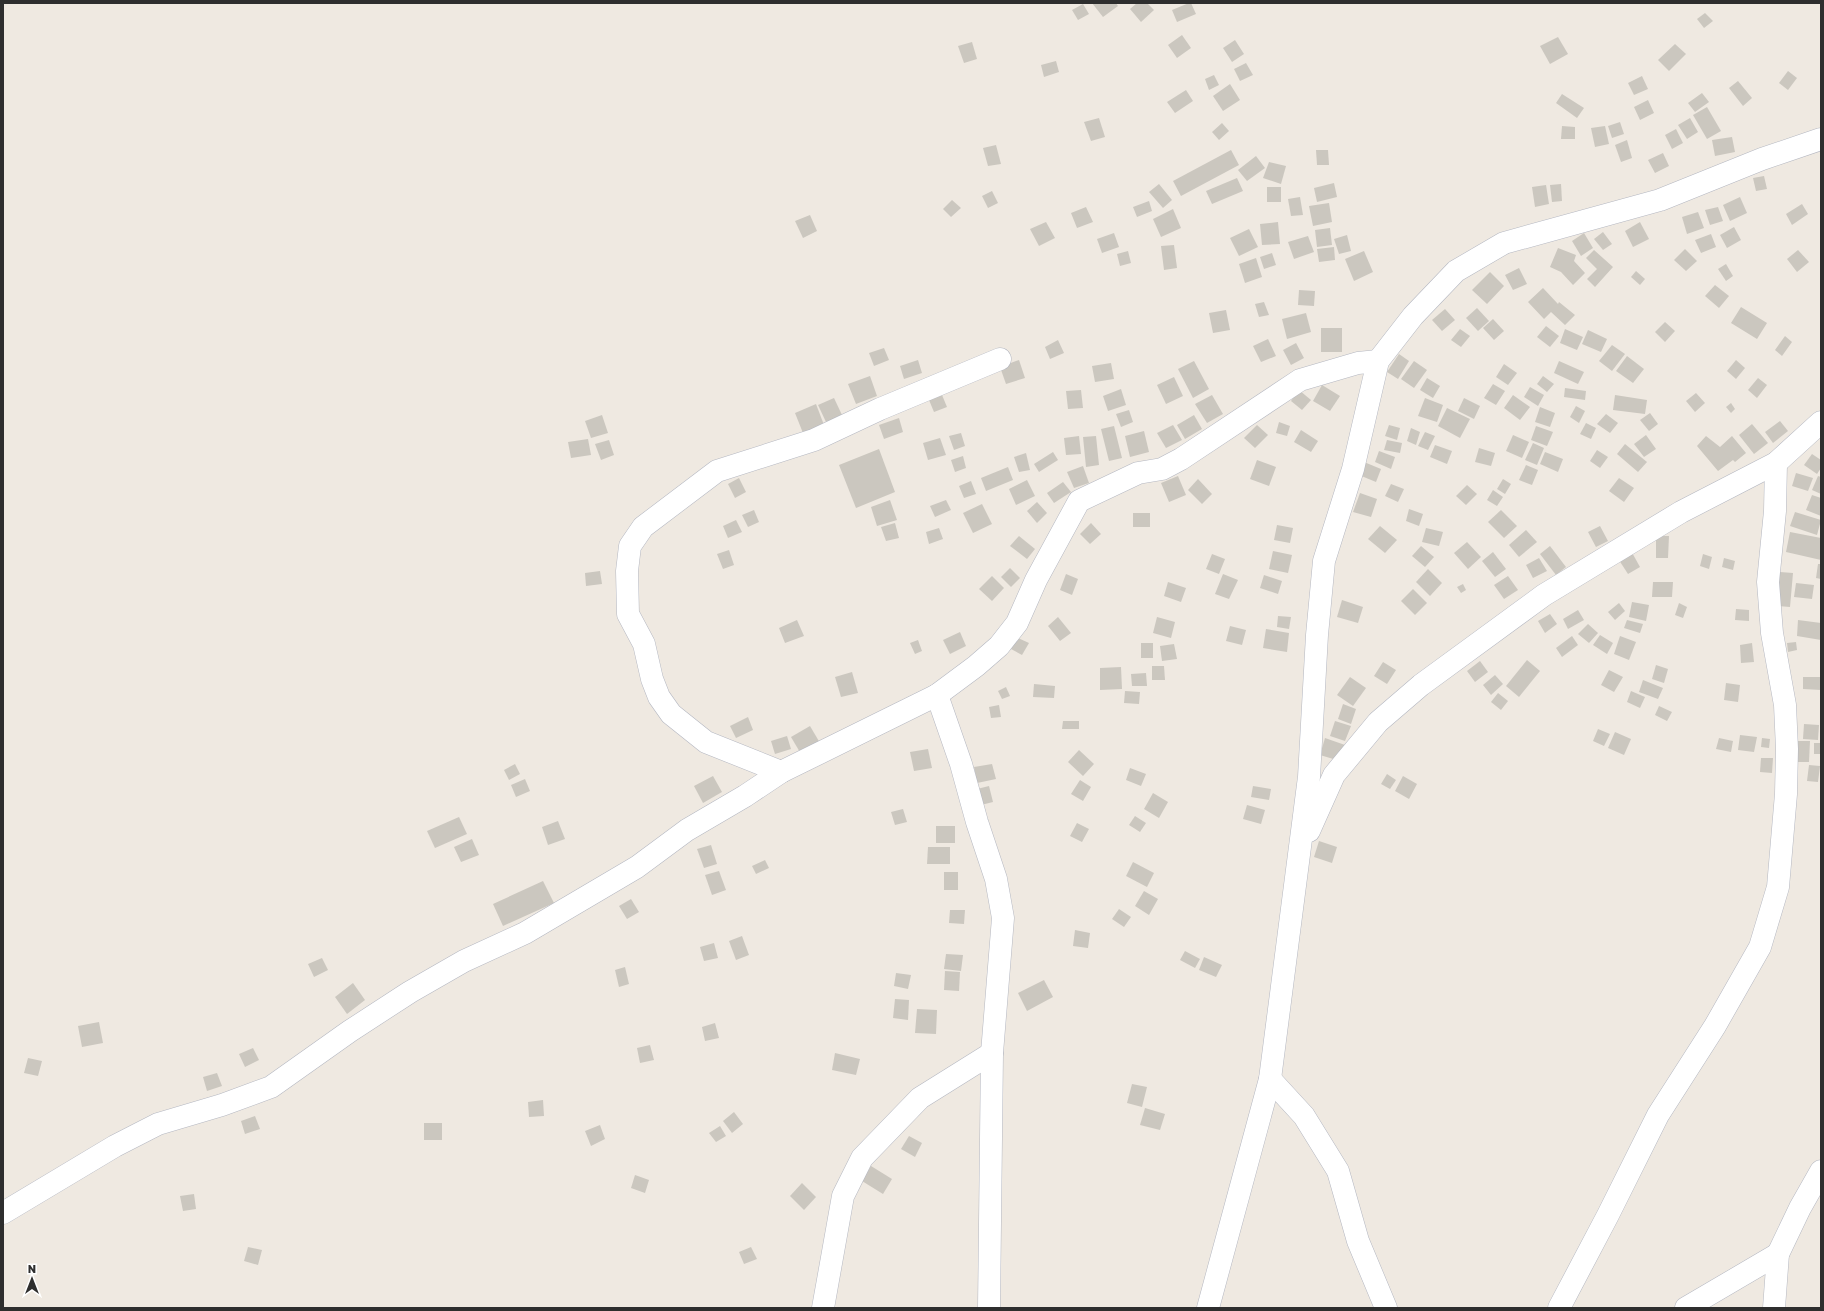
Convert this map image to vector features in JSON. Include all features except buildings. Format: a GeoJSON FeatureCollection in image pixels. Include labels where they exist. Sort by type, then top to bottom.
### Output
{"type":"FeatureCollection","features":[{"type":"Feature","properties":{"kind":"street"},"geometry":{"type":"LineString","coordinates":[[1208,1308],[1270,1079],[1309,777],[1317,635],[1324,561],[1353,468],[1378,361],[1413,316],[1456,271],[1504,243],[1660,200],[1762,159],[1821,139]]}},
{"type":"Feature","properties":{"kind":"street"},"geometry":{"type":"LineString","coordinates":[[781,772],[706,742],[671,714],[659,697],[652,679],[644,644],[628,614],[627,571],[630,546],[643,527],[717,471],[814,440],[880,409],[1000,359]]}},
{"type":"Feature","properties":{"kind":"street"},"geometry":{"type":"LineString","coordinates":[[3,1213],[115,1146],[158,1124],[222,1105],[271,1087],[410,992],[464,961],[525,933],[637,867],[687,830],[745,796],[781,772],[937,695],[976,666],[999,646],[1017,623],[1036,580],[1079,501],[1138,473],[1162,468],[1181,459],[1300,380],[1358,363],[1378,361]]}},
{"type":"Feature","properties":{"kind":"street"},"geometry":{"type":"LineString","coordinates":[[1299,852],[1334,775],[1378,722],[1421,685],[1544,595],[1681,512],[1776,463],[1821,422]]}},
{"type":"Feature","properties":{"kind":"street"},"geometry":{"type":"LineString","coordinates":[[1559,1308],[1658,1115],[1715,1026],[1760,947],[1778,887],[1786,794],[1787,749],[1785,705],[1772,633],[1768,582],[1775,512],[1776,463]]}},
{"type":"Feature","properties":{"kind":"street"},"geometry":{"type":"LineString","coordinates":[[937,695],[961,764],[977,822],[996,879],[1003,918],[992,1053],[989,1308]]}},
{"type":"Feature","properties":{"kind":"street"},"geometry":{"type":"LineString","coordinates":[[823,1308],[843,1196],[862,1158],[920,1098],[992,1053]]}},
{"type":"Feature","properties":{"kind":"street"},"geometry":{"type":"LineString","coordinates":[[1270,1079],[1304,1116],[1338,1171],[1358,1241],[1386,1308]]}},
{"type":"Feature","properties":{"kind":"street"},"geometry":{"type":"LineString","coordinates":[[1774,1308],[1778,1254],[1800,1208],[1821,1171]]}},
{"type":"Feature","properties":{"kind":"street"},"geometry":{"type":"LineString","coordinates":[[1686,1308],[1778,1254]]}}]}
